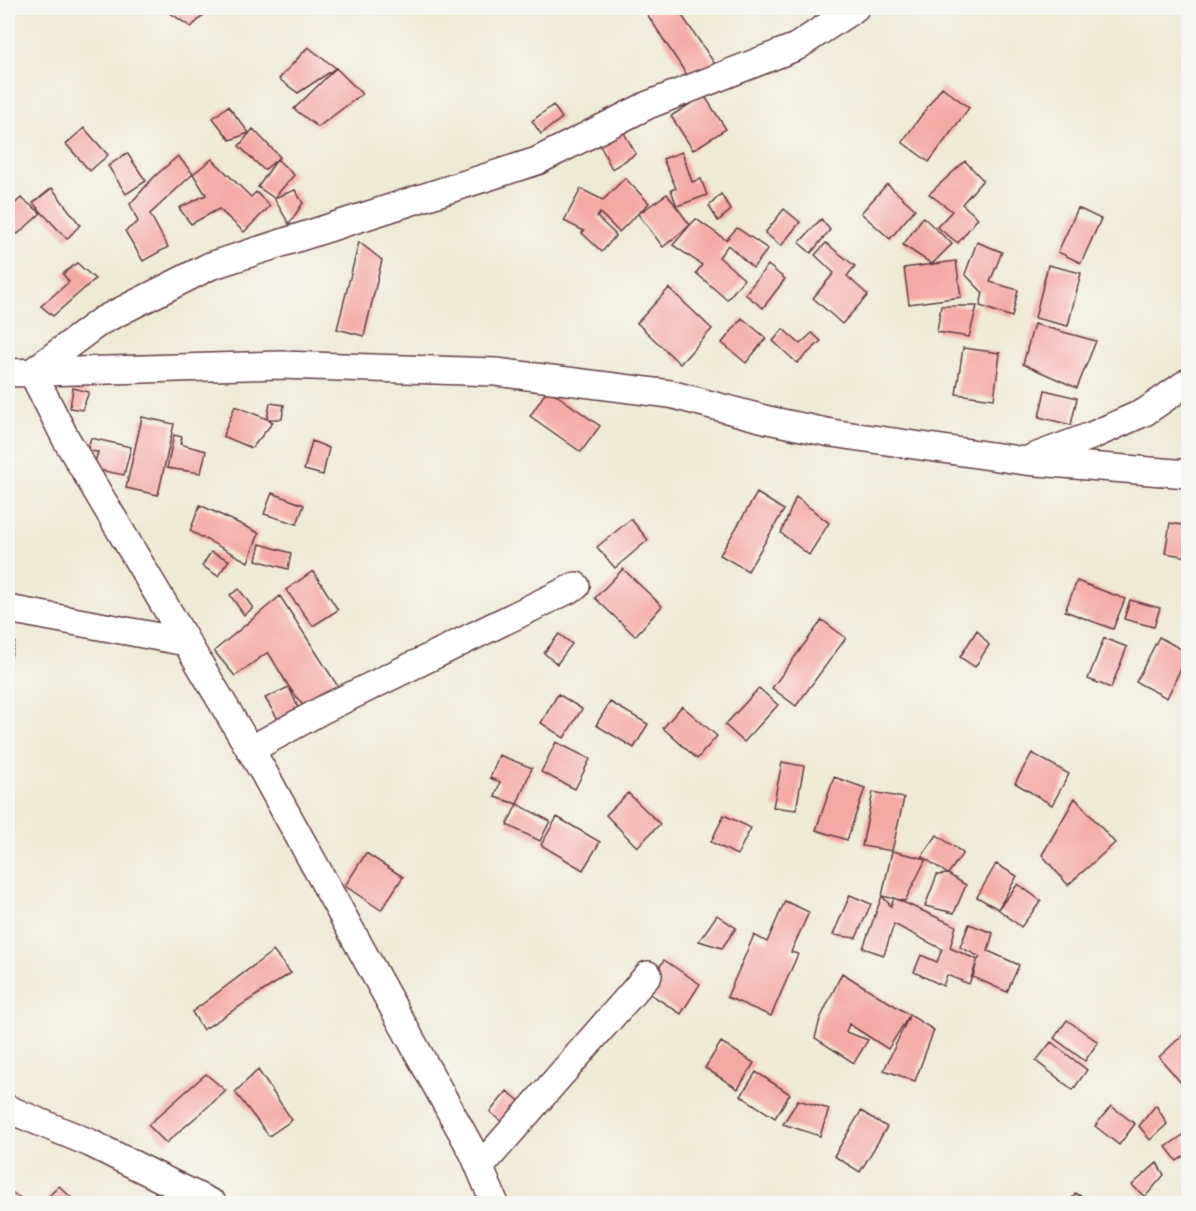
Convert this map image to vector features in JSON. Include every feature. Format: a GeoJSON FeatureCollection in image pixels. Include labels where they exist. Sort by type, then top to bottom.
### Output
{"type":"FeatureCollection","features":[{"type":"Feature","properties":{"kind":"street"},"geometry":{"type":"LineString","coordinates":[[20,372],[101,321],[210,266],[537,161],[648,105],[796,47],[855,8]]}},
{"type":"Feature","properties":{"kind":"street"},"geometry":{"type":"LineString","coordinates":[[20,372],[280,365],[496,372],[670,394],[768,420],[831,433],[1025,461],[1188,474]]}},
{"type":"Feature","properties":{"kind":"street"},"geometry":{"type":"LineString","coordinates":[[20,372],[66,439],[250,750],[480,1167],[495,1203]]}},
{"type":"Feature","properties":{"kind":"street"},"geometry":{"type":"LineString","coordinates":[[1025,461],[1091,436],[1145,412],[1188,382]]}},
{"type":"Feature","properties":{"kind":"street"},"geometry":{"type":"LineString","coordinates":[[250,750],[324,709],[576,586]]}},
{"type":"Feature","properties":{"kind":"street"},"geometry":{"type":"LineString","coordinates":[[8,609],[186,642]]}},
{"type":"Feature","properties":{"kind":"street"},"geometry":{"type":"LineString","coordinates":[[480,1167],[648,975]]}},
{"type":"Feature","properties":{"kind":"street"},"geometry":{"type":"LineString","coordinates":[[8,1110],[90,1143],[213,1203]]}},
{"type":"Feature","properties":{"kind":"building"},"geometry":{"type":"Polygon","coordinates":[[[163,8],[207,8],[210,9],[191,27],[163,8]]]}},
{"type":"Feature","properties":{"kind":"building"},"geometry":{"type":"Polygon","coordinates":[[[643,8],[677,8],[717,67],[692,83],[643,8]]]}},
{"type":"Feature","properties":{"kind":"building"},"geometry":{"type":"Polygon","coordinates":[[[308,47],[336,68],[298,93],[279,79],[308,47]]]}},
{"type":"Feature","properties":{"kind":"building"},"geometry":{"type":"Polygon","coordinates":[[[336,68],[362,94],[318,127],[294,109],[336,68]]]}},
{"type":"Feature","properties":{"kind":"building"},"geometry":{"type":"Polygon","coordinates":[[[942,87],[969,108],[929,162],[902,142],[942,87]]]}},
{"type":"Feature","properties":{"kind":"building"},"geometry":{"type":"Polygon","coordinates":[[[704,95],[726,129],[693,150],[671,116],[704,95]]]}},
{"type":"Feature","properties":{"kind":"building"},"geometry":{"type":"Polygon","coordinates":[[[553,105],[562,118],[541,134],[532,121],[553,105]]]}},
{"type":"Feature","properties":{"kind":"building"},"geometry":{"type":"Polygon","coordinates":[[[228,106],[249,133],[230,140],[213,118],[228,106]]]}},
{"type":"Feature","properties":{"kind":"building"},"geometry":{"type":"Polygon","coordinates":[[[84,128],[108,155],[90,171],[66,144],[84,128]]]}},
{"type":"Feature","properties":{"kind":"building"},"geometry":{"type":"Polygon","coordinates":[[[253,129],[280,157],[264,170],[239,146],[253,129]]]}},
{"type":"Feature","properties":{"kind":"building"},"geometry":{"type":"Polygon","coordinates":[[[623,131],[636,154],[612,169],[599,143],[623,131]]]}},
{"type":"Feature","properties":{"kind":"building"},"geometry":{"type":"Polygon","coordinates":[[[682,152],[692,182],[701,179],[707,195],[677,206],[671,190],[676,188],[663,159],[682,152]]]}},
{"type":"Feature","properties":{"kind":"building"},"geometry":{"type":"Polygon","coordinates":[[[127,153],[146,181],[126,194],[108,166],[127,153]]]}},
{"type":"Feature","properties":{"kind":"building"},"geometry":{"type":"Polygon","coordinates":[[[178,156],[193,174],[150,214],[168,247],[143,261],[125,231],[138,222],[130,204],[154,177],[178,156]]]}},
{"type":"Feature","properties":{"kind":"building"},"geometry":{"type":"Polygon","coordinates":[[[212,159],[251,197],[256,192],[270,206],[244,232],[219,209],[191,224],[179,208],[206,195],[193,174],[212,159]]]}},
{"type":"Feature","properties":{"kind":"building"},"geometry":{"type":"Polygon","coordinates":[[[277,159],[294,175],[274,198],[258,187],[277,159]]]}},
{"type":"Feature","properties":{"kind":"building"},"geometry":{"type":"Polygon","coordinates":[[[965,161],[983,180],[962,204],[978,218],[958,243],[937,227],[952,211],[929,194],[965,161]]]}},
{"type":"Feature","properties":{"kind":"building"},"geometry":{"type":"Polygon","coordinates":[[[625,178],[649,203],[619,232],[600,213],[597,217],[616,235],[602,252],[582,233],[584,231],[564,221],[581,189],[603,200],[625,178]]]}},
{"type":"Feature","properties":{"kind":"building"},"geometry":{"type":"Polygon","coordinates":[[[887,184],[915,209],[890,239],[861,213],[887,184]]]}},
{"type":"Feature","properties":{"kind":"building"},"geometry":{"type":"Polygon","coordinates":[[[52,188],[80,225],[67,239],[33,203],[52,188]]]}},
{"type":"Feature","properties":{"kind":"building"},"geometry":{"type":"Polygon","coordinates":[[[295,190],[303,203],[289,224],[274,198],[295,190]]]}},
{"type":"Feature","properties":{"kind":"building"},"geometry":{"type":"Polygon","coordinates":[[[667,194],[690,225],[663,247],[638,214],[667,194]]]}},
{"type":"Feature","properties":{"kind":"building"},"geometry":{"type":"Polygon","coordinates":[[[721,194],[731,210],[718,221],[709,206],[721,194]]]}},
{"type":"Feature","properties":{"kind":"building"},"geometry":{"type":"Polygon","coordinates":[[[21,198],[41,213],[18,234],[8,230],[8,210],[21,198]]]}},
{"type":"Feature","properties":{"kind":"building"},"geometry":{"type":"Polygon","coordinates":[[[1078,208],[1101,219],[1081,263],[1058,252],[1078,208]]]}},
{"type":"Feature","properties":{"kind":"building"},"geometry":{"type":"Polygon","coordinates":[[[784,209],[800,222],[781,246],[765,233],[784,209]]]}},
{"type":"Feature","properties":{"kind":"building"},"geometry":{"type":"Polygon","coordinates":[[[923,217],[952,244],[932,264],[903,245],[923,217]]]}},
{"type":"Feature","properties":{"kind":"building"},"geometry":{"type":"Polygon","coordinates":[[[696,219],[726,240],[737,228],[768,249],[753,268],[728,245],[719,257],[744,279],[727,300],[696,273],[702,265],[673,245],[696,219]]]}},
{"type":"Feature","properties":{"kind":"building"},"geometry":{"type":"Polygon","coordinates":[[[821,219],[830,230],[811,253],[799,243],[821,219]]]}},
{"type":"Feature","properties":{"kind":"building"},"geometry":{"type":"Polygon","coordinates":[[[359,242],[382,260],[364,336],[337,329],[359,242]]]}},
{"type":"Feature","properties":{"kind":"building"},"geometry":{"type":"Polygon","coordinates":[[[977,242],[1002,252],[990,282],[1018,290],[1012,317],[980,306],[983,293],[965,274],[977,242]]]}},
{"type":"Feature","properties":{"kind":"building"},"geometry":{"type":"Polygon","coordinates":[[[826,243],[855,266],[847,276],[868,295],[842,324],[813,298],[834,273],[815,255],[826,243]]]}},
{"type":"Feature","properties":{"kind":"building"},"geometry":{"type":"Polygon","coordinates":[[[956,261],[961,297],[909,304],[904,268],[956,261]]]}},
{"type":"Feature","properties":{"kind":"building"},"geometry":{"type":"Polygon","coordinates":[[[77,263],[95,279],[53,316],[41,306],[69,282],[63,274],[77,263]]]}},
{"type":"Feature","properties":{"kind":"building"},"geometry":{"type":"Polygon","coordinates":[[[768,265],[785,279],[763,308],[745,294],[768,265]]]}},
{"type":"Feature","properties":{"kind":"building"},"geometry":{"type":"Polygon","coordinates":[[[1048,265],[1081,273],[1068,326],[1035,318],[1048,265]]]}},
{"type":"Feature","properties":{"kind":"building"},"geometry":{"type":"Polygon","coordinates":[[[669,288],[712,329],[680,364],[637,323],[669,288]]]}},
{"type":"Feature","properties":{"kind":"building"},"geometry":{"type":"Polygon","coordinates":[[[941,306],[977,306],[969,337],[937,332],[941,306]]]}},
{"type":"Feature","properties":{"kind":"building"},"geometry":{"type":"Polygon","coordinates":[[[742,318],[766,338],[746,363],[722,343],[742,318]]]}},
{"type":"Feature","properties":{"kind":"building"},"geometry":{"type":"Polygon","coordinates":[[[1034,324],[1096,341],[1077,388],[1023,364],[1034,324]]]}},
{"type":"Feature","properties":{"kind":"building"},"geometry":{"type":"Polygon","coordinates":[[[783,329],[800,344],[812,333],[821,341],[797,363],[773,341],[783,329]]]}},
{"type":"Feature","properties":{"kind":"building"},"geometry":{"type":"Polygon","coordinates":[[[963,348],[1000,353],[994,399],[956,394],[963,348]]]}},
{"type":"Feature","properties":{"kind":"building"},"geometry":{"type":"Polygon","coordinates":[[[73,388],[89,392],[82,410],[70,408],[73,388]]]}},
{"type":"Feature","properties":{"kind":"building"},"geometry":{"type":"Polygon","coordinates":[[[548,389],[600,426],[581,452],[530,416],[548,389]]]}},
{"type":"Feature","properties":{"kind":"building"},"geometry":{"type":"Polygon","coordinates":[[[1045,390],[1077,398],[1071,425],[1039,417],[1045,390]]]}},
{"type":"Feature","properties":{"kind":"building"},"geometry":{"type":"Polygon","coordinates":[[[270,403],[284,405],[282,419],[267,419],[270,403]]]}},
{"type":"Feature","properties":{"kind":"building"},"geometry":{"type":"Polygon","coordinates":[[[235,406],[273,422],[252,448],[223,436],[235,406]]]}},
{"type":"Feature","properties":{"kind":"building"},"geometry":{"type":"Polygon","coordinates":[[[142,417],[174,424],[158,495],[126,488],[142,417]]]}},
{"type":"Feature","properties":{"kind":"building"},"geometry":{"type":"Polygon","coordinates":[[[174,435],[182,437],[180,444],[206,451],[201,473],[167,468],[174,435]]]}},
{"type":"Feature","properties":{"kind":"building"},"geometry":{"type":"Polygon","coordinates":[[[91,438],[131,447],[124,475],[93,469],[98,452],[87,451],[91,438]]]}},
{"type":"Feature","properties":{"kind":"building"},"geometry":{"type":"Polygon","coordinates":[[[312,441],[329,448],[323,475],[304,470],[312,441]]]}},
{"type":"Feature","properties":{"kind":"building"},"geometry":{"type":"Polygon","coordinates":[[[272,493],[304,505],[297,524],[264,514],[272,493]]]}},
{"type":"Feature","properties":{"kind":"building"},"geometry":{"type":"Polygon","coordinates":[[[757,493],[784,510],[748,571],[720,555],[757,493]]]}},
{"type":"Feature","properties":{"kind":"building"},"geometry":{"type":"Polygon","coordinates":[[[796,497],[829,523],[809,555],[781,533],[796,497]]]}},
{"type":"Feature","properties":{"kind":"building"},"geometry":{"type":"Polygon","coordinates":[[[200,505],[259,533],[248,562],[190,531],[200,505]]]}},
{"type":"Feature","properties":{"kind":"building"},"geometry":{"type":"Polygon","coordinates":[[[631,519],[648,540],[615,568],[597,547],[631,519]]]}},
{"type":"Feature","properties":{"kind":"building"},"geometry":{"type":"Polygon","coordinates":[[[1170,523],[1188,526],[1188,557],[1165,553],[1170,523]]]}},
{"type":"Feature","properties":{"kind":"building"},"geometry":{"type":"Polygon","coordinates":[[[260,544],[291,553],[288,569],[256,560],[260,544]]]}},
{"type":"Feature","properties":{"kind":"building"},"geometry":{"type":"Polygon","coordinates":[[[211,552],[229,560],[218,576],[202,566],[211,552]]]}},
{"type":"Feature","properties":{"kind":"building"},"geometry":{"type":"Polygon","coordinates":[[[623,569],[662,606],[635,636],[595,598],[623,569]]]}},
{"type":"Feature","properties":{"kind":"building"},"geometry":{"type":"Polygon","coordinates":[[[313,571],[338,610],[313,626],[286,590],[313,571]]]}},
{"type":"Feature","properties":{"kind":"building"},"geometry":{"type":"Polygon","coordinates":[[[1077,581],[1125,599],[1113,629],[1065,611],[1077,581]]]}},
{"type":"Feature","properties":{"kind":"building"},"geometry":{"type":"Polygon","coordinates":[[[239,589],[253,608],[244,615],[230,595],[239,589]]]}},
{"type":"Feature","properties":{"kind":"building"},"geometry":{"type":"Polygon","coordinates":[[[280,596],[339,688],[307,711],[268,652],[235,676],[214,651],[280,596]]]}},
{"type":"Feature","properties":{"kind":"building"},"geometry":{"type":"Polygon","coordinates":[[[1130,600],[1160,608],[1154,627],[1124,619],[1130,600]]]}},
{"type":"Feature","properties":{"kind":"building"},"geometry":{"type":"Polygon","coordinates":[[[822,620],[846,638],[796,706],[772,688],[822,620]]]}},
{"type":"Feature","properties":{"kind":"building"},"geometry":{"type":"Polygon","coordinates":[[[977,630],[989,645],[975,667],[960,657],[977,630]]]}},
{"type":"Feature","properties":{"kind":"building"},"geometry":{"type":"Polygon","coordinates":[[[559,634],[572,644],[557,664],[544,653],[559,634]]]}},
{"type":"Feature","properties":{"kind":"building"},"geometry":{"type":"Polygon","coordinates":[[[1159,637],[1188,653],[1167,698],[1136,682],[1159,637]]]}},
{"type":"Feature","properties":{"kind":"building"},"geometry":{"type":"Polygon","coordinates":[[[1104,638],[1127,647],[1111,688],[1088,679],[1104,638]]]}},
{"type":"Feature","properties":{"kind":"building"},"geometry":{"type":"Polygon","coordinates":[[[8,640],[15,642],[8,667],[8,640]]]}},
{"type":"Feature","properties":{"kind":"building"},"geometry":{"type":"Polygon","coordinates":[[[289,687],[299,710],[281,724],[265,698],[289,687]]]}},
{"type":"Feature","properties":{"kind":"building"},"geometry":{"type":"Polygon","coordinates":[[[759,688],[778,705],[744,742],[725,725],[759,688]]]}},
{"type":"Feature","properties":{"kind":"building"},"geometry":{"type":"Polygon","coordinates":[[[558,694],[582,709],[564,738],[541,723],[558,694]]]}},
{"type":"Feature","properties":{"kind":"building"},"geometry":{"type":"Polygon","coordinates":[[[610,702],[648,724],[634,748],[596,725],[610,702]]]}},
{"type":"Feature","properties":{"kind":"building"},"geometry":{"type":"Polygon","coordinates":[[[682,706],[717,736],[697,759],[663,728],[682,706]]]}},
{"type":"Feature","properties":{"kind":"building"},"geometry":{"type":"Polygon","coordinates":[[[556,742],[590,759],[575,789],[541,772],[556,742]]]}},
{"type":"Feature","properties":{"kind":"building"},"geometry":{"type":"Polygon","coordinates":[[[1032,753],[1069,774],[1052,805],[1015,783],[1032,753]]]}},
{"type":"Feature","properties":{"kind":"building"},"geometry":{"type":"Polygon","coordinates":[[[499,755],[532,768],[517,804],[495,797],[500,782],[490,778],[499,755]]]}},
{"type":"Feature","properties":{"kind":"building"},"geometry":{"type":"Polygon","coordinates":[[[782,762],[804,766],[796,810],[773,807],[782,762]]]}},
{"type":"Feature","properties":{"kind":"building"},"geometry":{"type":"Polygon","coordinates":[[[834,777],[865,788],[847,840],[816,830],[834,777]]]}},
{"type":"Feature","properties":{"kind":"building"},"geometry":{"type":"Polygon","coordinates":[[[873,792],[904,798],[892,851],[862,846],[873,792]]]}},
{"type":"Feature","properties":{"kind":"building"},"geometry":{"type":"Polygon","coordinates":[[[628,793],[660,824],[637,847],[606,815],[628,793]]]}},
{"type":"Feature","properties":{"kind":"building"},"geometry":{"type":"Polygon","coordinates":[[[1075,798],[1115,843],[1068,885],[1042,855],[1075,798]]]}},
{"type":"Feature","properties":{"kind":"building"},"geometry":{"type":"Polygon","coordinates":[[[517,804],[550,821],[540,841],[507,825],[517,804]]]}},
{"type":"Feature","properties":{"kind":"building"},"geometry":{"type":"Polygon","coordinates":[[[724,815],[751,828],[737,855],[711,842],[724,815]]]}},
{"type":"Feature","properties":{"kind":"building"},"geometry":{"type":"Polygon","coordinates":[[[557,817],[600,842],[583,870],[541,845],[557,817]]]}},
{"type":"Feature","properties":{"kind":"building"},"geometry":{"type":"Polygon","coordinates":[[[937,835],[963,853],[948,874],[922,856],[937,835]]]}},
{"type":"Feature","properties":{"kind":"building"},"geometry":{"type":"Polygon","coordinates":[[[892,851],[926,859],[905,901],[882,896],[892,851]]]}},
{"type":"Feature","properties":{"kind":"building"},"geometry":{"type":"Polygon","coordinates":[[[366,853],[403,877],[381,910],[345,886],[366,853]]]}},
{"type":"Feature","properties":{"kind":"building"},"geometry":{"type":"Polygon","coordinates":[[[996,864],[1017,876],[998,909],[977,897],[996,864]]]}},
{"type":"Feature","properties":{"kind":"building"},"geometry":{"type":"Polygon","coordinates":[[[948,874],[966,885],[954,913],[925,906],[937,875],[948,874]]]}},
{"type":"Feature","properties":{"kind":"building"},"geometry":{"type":"Polygon","coordinates":[[[1018,884],[1041,901],[1021,927],[998,909],[1018,884]]]}},
{"type":"Feature","properties":{"kind":"building"},"geometry":{"type":"Polygon","coordinates":[[[850,895],[871,904],[856,938],[833,935],[850,895]]]}},
{"type":"Feature","properties":{"kind":"building"},"geometry":{"type":"Polygon","coordinates":[[[882,896],[891,906],[894,898],[956,926],[950,948],[978,960],[980,957],[960,947],[969,924],[993,933],[988,951],[1019,965],[1007,992],[973,977],[977,961],[969,984],[947,975],[943,986],[914,972],[921,955],[937,962],[942,949],[894,924],[884,955],[863,948],[882,896]]]}},
{"type":"Feature","properties":{"kind":"building"},"geometry":{"type":"Polygon","coordinates":[[[785,901],[809,912],[791,952],[798,954],[771,1016],[727,997],[754,935],[767,942],[785,901]]]}},
{"type":"Feature","properties":{"kind":"building"},"geometry":{"type":"Polygon","coordinates":[[[717,915],[736,928],[722,948],[699,941],[717,915]]]}},
{"type":"Feature","properties":{"kind":"building"},"geometry":{"type":"Polygon","coordinates":[[[273,951],[291,973],[203,1030],[192,1012],[273,951]]]}},
{"type":"Feature","properties":{"kind":"building"},"geometry":{"type":"Polygon","coordinates":[[[664,960],[700,984],[681,1014],[644,990],[664,960]]]}},
{"type":"Feature","properties":{"kind":"building"},"geometry":{"type":"Polygon","coordinates":[[[842,973],[934,1030],[915,1081],[884,1070],[909,1016],[888,1049],[849,1024],[846,1032],[868,1040],[854,1063],[815,1038],[820,1019],[842,973]]]}},
{"type":"Feature","properties":{"kind":"building"},"geometry":{"type":"Polygon","coordinates":[[[1067,1020],[1098,1042],[1085,1061],[1054,1038],[1067,1020]]]}},
{"type":"Feature","properties":{"kind":"building"},"geometry":{"type":"Polygon","coordinates":[[[1188,1030],[1188,1091],[1159,1057],[1188,1030]]]}},
{"type":"Feature","properties":{"kind":"building"},"geometry":{"type":"Polygon","coordinates":[[[721,1042],[754,1063],[738,1089],[705,1068],[721,1042]]]}},
{"type":"Feature","properties":{"kind":"building"},"geometry":{"type":"Polygon","coordinates":[[[1051,1042],[1087,1070],[1073,1090],[1036,1061],[1051,1042]]]}},
{"type":"Feature","properties":{"kind":"building"},"geometry":{"type":"Polygon","coordinates":[[[258,1070],[292,1120],[269,1136],[235,1092],[258,1070]]]}},
{"type":"Feature","properties":{"kind":"building"},"geometry":{"type":"Polygon","coordinates":[[[756,1072],[790,1094],[775,1118],[741,1096],[756,1072]]]}},
{"type":"Feature","properties":{"kind":"building"},"geometry":{"type":"Polygon","coordinates":[[[206,1074],[226,1091],[166,1143],[148,1125],[206,1074]]]}},
{"type":"Feature","properties":{"kind":"building"},"geometry":{"type":"Polygon","coordinates":[[[507,1091],[521,1102],[504,1123],[490,1112],[507,1091]]]}},
{"type":"Feature","properties":{"kind":"building"},"geometry":{"type":"Polygon","coordinates":[[[798,1100],[829,1109],[820,1136],[783,1124],[798,1100]]]}},
{"type":"Feature","properties":{"kind":"building"},"geometry":{"type":"Polygon","coordinates":[[[1156,1105],[1167,1124],[1150,1140],[1139,1126],[1156,1105]]]}},
{"type":"Feature","properties":{"kind":"building"},"geometry":{"type":"Polygon","coordinates":[[[1111,1106],[1135,1124],[1119,1145],[1095,1126],[1111,1106]]]}},
{"type":"Feature","properties":{"kind":"building"},"geometry":{"type":"Polygon","coordinates":[[[861,1111],[887,1127],[860,1172],[834,1156],[861,1111]]]}},
{"type":"Feature","properties":{"kind":"building"},"geometry":{"type":"Polygon","coordinates":[[[1183,1135],[1188,1144],[1188,1153],[1177,1161],[1166,1147],[1183,1135]]]}},
{"type":"Feature","properties":{"kind":"building"},"geometry":{"type":"Polygon","coordinates":[[[1157,1163],[1164,1175],[1145,1197],[1132,1185],[1157,1163]]]}},
{"type":"Feature","properties":{"kind":"building"},"geometry":{"type":"Polygon","coordinates":[[[59,1186],[77,1203],[42,1203],[59,1186]]]}},
{"type":"Feature","properties":{"kind":"building"},"geometry":{"type":"Polygon","coordinates":[[[159,1188],[180,1196],[175,1203],[147,1203],[159,1188]]]}},
{"type":"Feature","properties":{"kind":"building"},"geometry":{"type":"Polygon","coordinates":[[[13,1193],[28,1203],[8,1203],[13,1193]]]}},
{"type":"Feature","properties":{"kind":"building"},"geometry":{"type":"Polygon","coordinates":[[[1075,1193],[1094,1203],[1070,1203],[1075,1193]]]}}]}
